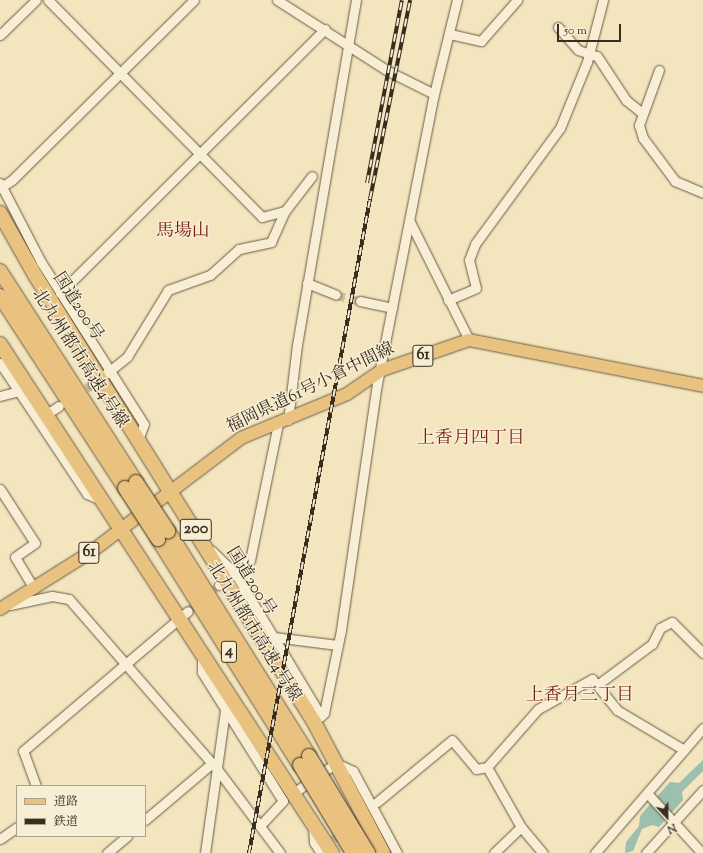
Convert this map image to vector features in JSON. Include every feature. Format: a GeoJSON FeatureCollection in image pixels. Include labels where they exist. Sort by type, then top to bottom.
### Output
{"type":"FeatureCollection","features":[{"type":"Feature","properties":{"kind":"highway","name":"国道200号"},"geometry":{"type":"LineString","coordinates":[[0,213],[227,579],[318,719],[336,763],[383,853]]}},
{"type":"Feature","properties":{"kind":"highway","name":"北九州都市高速4号線"},"geometry":{"type":"LineString","coordinates":[[0,271],[131,485],[304,760],[368,853]]}},
{"type":"Feature","properties":{"kind":"highway","name":"北九州都市高速4号線"},"geometry":{"type":"LineString","coordinates":[[0,296],[59,385],[131,485]]}},
{"type":"Feature","properties":{"kind":"highway"},"geometry":{"type":"LineString","coordinates":[[0,307],[59,385]]}},
{"type":"Feature","properties":{"kind":"highway"},"geometry":{"type":"LineString","coordinates":[[0,344],[24,390],[42,417],[103,500],[183,615],[202,655],[287,797],[313,824],[332,853]]}},
{"type":"Feature","properties":{"kind":"highway","name":"北九州都市高速4号線"},"geometry":{"type":"LineString","coordinates":[[304,760],[352,853]]}},
{"type":"Feature","properties":{"kind":"main road","name":"福岡県道61号小倉中間線"},"geometry":{"type":"LineString","coordinates":[[2,607],[34,589],[122,529],[241,438],[283,422],[347,394],[382,370],[469,340]]}},
{"type":"Feature","properties":{"kind":"main road"},"geometry":{"type":"LineString","coordinates":[[469,340],[703,386]]}},
{"type":"Feature","properties":{"kind":"street"},"geometry":{"type":"LineString","coordinates":[[0,35],[36,0]]}},
{"type":"Feature","properties":{"kind":"street"},"geometry":{"type":"LineString","coordinates":[[48,0],[262,217],[286,212]]}},
{"type":"Feature","properties":{"kind":"street"},"geometry":{"type":"LineString","coordinates":[[194,0],[121,73],[1,186],[60,293],[102,377],[127,357],[168,290],[210,275],[239,248],[271,242],[286,212],[312,176]]}},
{"type":"Feature","properties":{"kind":"street"},"geometry":{"type":"LineString","coordinates":[[277,0],[325,29],[349,46],[434,94]]}},
{"type":"Feature","properties":{"kind":"street"},"geometry":{"type":"LineString","coordinates":[[318,719],[274,637],[227,579],[250,560],[283,422],[356,0]]}},
{"type":"Feature","properties":{"kind":"street"},"geometry":{"type":"LineString","coordinates":[[318,719],[338,645],[392,308],[434,94],[450,34],[457,0]]}},
{"type":"Feature","properties":{"kind":"street"},"geometry":{"type":"LineString","coordinates":[[450,34],[481,41],[516,0]]}},
{"type":"Feature","properties":{"kind":"street"},"geometry":{"type":"LineString","coordinates":[[448,300],[476,288],[469,260],[475,244],[560,128],[589,54],[603,0]]}},
{"type":"Feature","properties":{"kind":"street"},"geometry":{"type":"LineString","coordinates":[[558,27],[578,50],[598,56],[626,100],[642,113]]}},
{"type":"Feature","properties":{"kind":"street"},"geometry":{"type":"LineString","coordinates":[[60,293],[325,29]]}},
{"type":"Feature","properties":{"kind":"street"},"geometry":{"type":"LineString","coordinates":[[659,70],[642,113],[639,126],[644,138],[675,181],[703,193]]}},
{"type":"Feature","properties":{"kind":"street"},"geometry":{"type":"LineString","coordinates":[[410,222],[469,340]]}},
{"type":"Feature","properties":{"kind":"street"},"geometry":{"type":"LineString","coordinates":[[307,283],[336,295]]}},
{"type":"Feature","properties":{"kind":"street"},"geometry":{"type":"LineString","coordinates":[[360,301],[392,308]]}},
{"type":"Feature","properties":{"kind":"street"},"geometry":{"type":"LineString","coordinates":[[0,363],[24,390],[0,396]]}},
{"type":"Feature","properties":{"kind":"street"},"geometry":{"type":"LineString","coordinates":[[42,417],[59,406]]}},
{"type":"Feature","properties":{"kind":"street"},"geometry":{"type":"LineString","coordinates":[[0,489],[35,543],[15,557],[34,589]]}},
{"type":"Feature","properties":{"kind":"street"},"geometry":{"type":"LineString","coordinates":[[2,607],[52,596],[69,598],[125,665],[214,766],[280,853]]}},
{"type":"Feature","properties":{"kind":"street"},"geometry":{"type":"LineString","coordinates":[[36,785],[23,751],[183,615]]}},
{"type":"Feature","properties":{"kind":"street"},"geometry":{"type":"LineString","coordinates":[[597,685],[652,644],[660,628],[672,622],[703,652]]}},
{"type":"Feature","properties":{"kind":"street"},"geometry":{"type":"LineString","coordinates":[[274,637],[338,645]]}},
{"type":"Feature","properties":{"kind":"street"},"geometry":{"type":"LineString","coordinates":[[202,655],[202,672],[226,710],[287,797]]}},
{"type":"Feature","properties":{"kind":"street"},"geometry":{"type":"LineString","coordinates":[[374,804],[452,740],[476,769],[487,767],[538,709],[592,679],[617,710],[684,750]]}},
{"type":"Feature","properties":{"kind":"street"},"geometry":{"type":"LineString","coordinates":[[205,853],[214,766],[226,710]]}},
{"type":"Feature","properties":{"kind":"street"},"geometry":{"type":"LineString","coordinates":[[595,853],[648,794],[703,728]]}},
{"type":"Feature","properties":{"kind":"street"},"geometry":{"type":"LineString","coordinates":[[260,826],[287,797],[336,763],[353,770],[374,804],[397,853]]}},
{"type":"Feature","properties":{"kind":"street"},"geometry":{"type":"LineString","coordinates":[[146,819],[214,766]]}},
{"type":"Feature","properties":{"kind":"street"},"geometry":{"type":"LineString","coordinates":[[487,767],[521,827],[543,853]]}},
{"type":"Feature","properties":{"kind":"street"},"geometry":{"type":"LineString","coordinates":[[646,853],[703,790]]}},
{"type":"Feature","properties":{"kind":"street"},"geometry":{"type":"LineString","coordinates":[[648,794],[702,853]]}},
{"type":"Feature","properties":{"kind":"street"},"geometry":{"type":"LineString","coordinates":[[313,824],[314,842],[322,853]]}},
{"type":"Feature","properties":{"kind":"street"},"geometry":{"type":"LineString","coordinates":[[494,853],[521,827]]}},
{"type":"Feature","properties":{"kind":"street"},"geometry":{"type":"LineString","coordinates":[[0,839],[16,828]]}},
{"type":"Feature","properties":{"kind":"street"},"geometry":{"type":"LineString","coordinates":[[107,853],[126,837]]}},
{"type":"Feature","properties":{"kind":"shaded area"},"geometry":{"type":"Polygon","coordinates":[[[703,760],[703,771],[682,792],[683,800],[659,827],[652,825],[642,829],[633,851],[625,853],[626,842],[639,826],[640,816],[645,810],[670,782],[679,783],[703,760]]]}},
{"type":"Feature","properties":{"kind":"tunnel"},"geometry":{"type":"LineString","coordinates":[[336,295],[360,301]]}},
{"type":"Feature","properties":{"kind":"tunnel"},"geometry":{"type":"LineString","coordinates":[[75,396],[93,384]]}},
{"type":"Feature","properties":{"kind":"tunnel"},"geometry":{"type":"LineString","coordinates":[[188,611],[219,585]]}},
{"type":"Feature","properties":{"kind":"tunnel"},"geometry":{"type":"LineString","coordinates":[[323,848],[366,811]]}},
{"type":"Feature","properties":{"kind":"railway"},"geometry":{"type":"LineString","coordinates":[[367,183],[402,0]]}},
{"type":"Feature","properties":{"kind":"railway"},"geometry":{"type":"LineString","coordinates":[[249,853],[370,199],[410,0]]}},
{"type":"Feature","properties":{"kind":"district","name":"馬場山"},"geometry":{"type":"Point","coordinates":[183,232]}},
{"type":"Feature","properties":{"kind":"district","name":"上香月四丁目"},"geometry":{"type":"Point","coordinates":[471,439]}},
{"type":"Feature","properties":{"kind":"district","name":"上香月三丁目"},"geometry":{"type":"Point","coordinates":[580,696]}}]}
